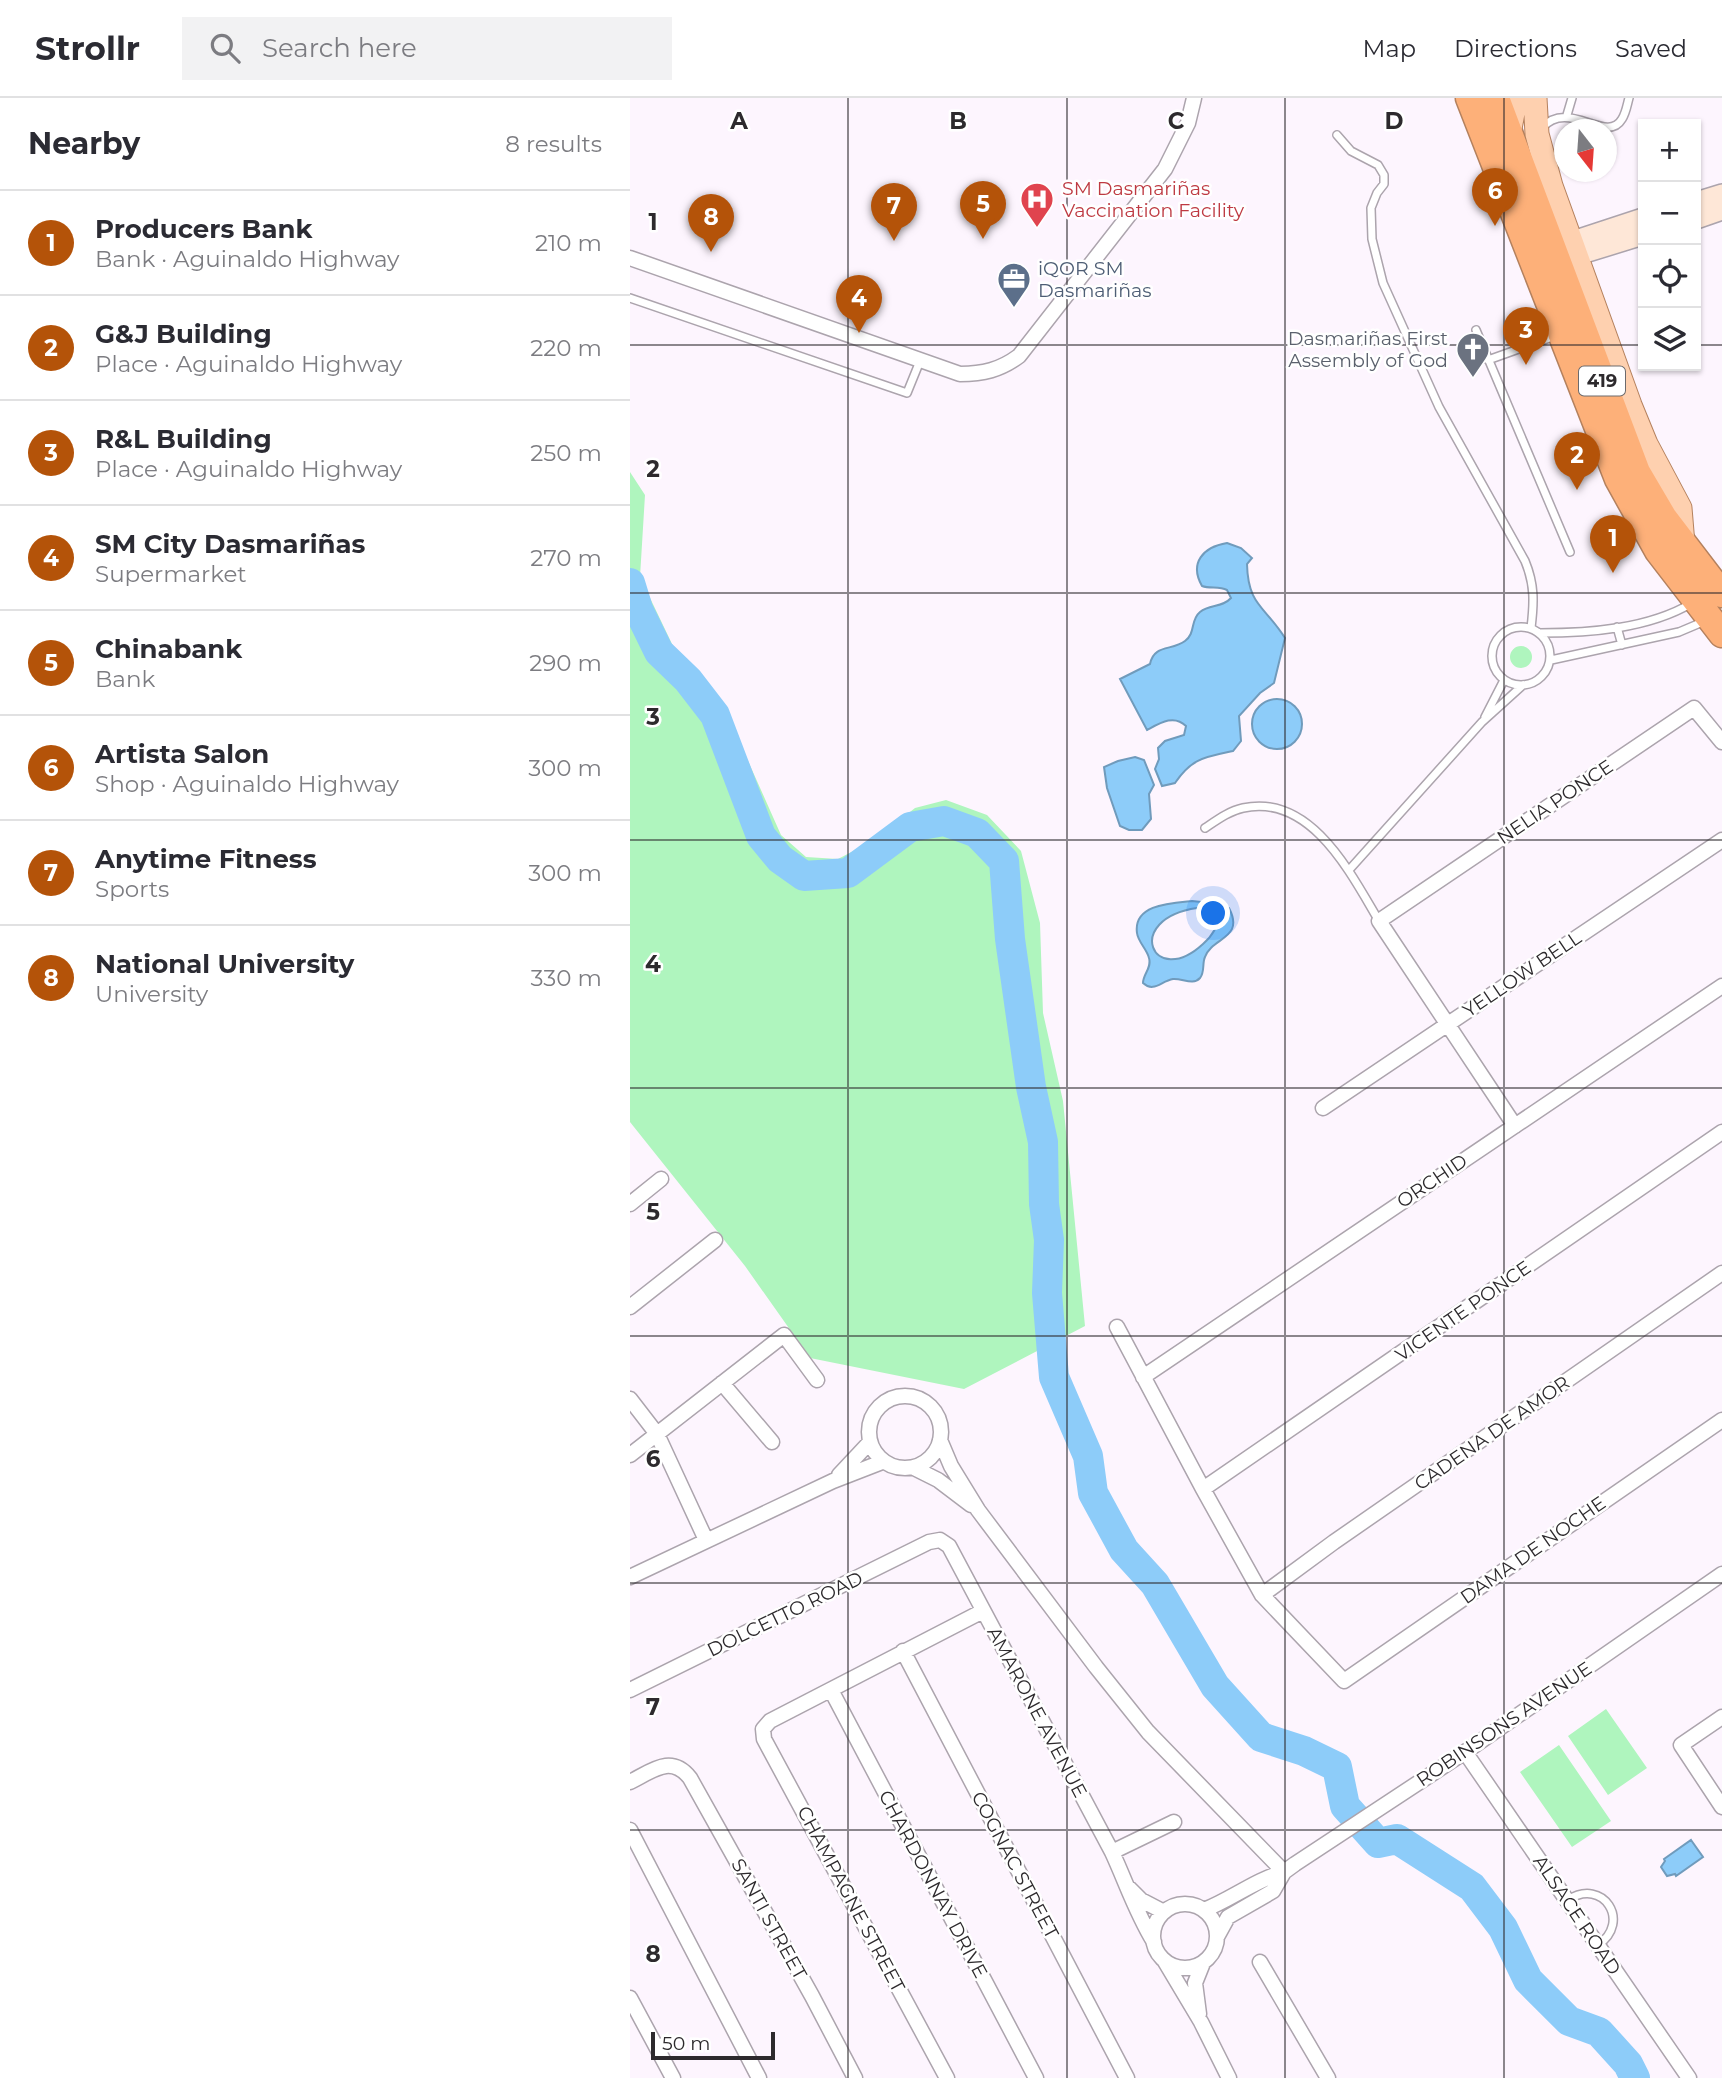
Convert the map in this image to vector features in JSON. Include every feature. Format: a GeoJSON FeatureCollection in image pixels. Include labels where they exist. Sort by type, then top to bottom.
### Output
{"type":"FeatureCollection","features":[{"type":"Feature","properties":{"kind":"highway","name":"419"},"geometry":{"type":"LineString","coordinates":[[1469,98],[1603,443],[1627,498],[1658,551],[1709,617]]}},
{"type":"Feature","properties":{"kind":"highway","name":"419"},"geometry":{"type":"LineString","coordinates":[[1496,98],[1629,452],[1655,505],[1722,594]]}},
{"type":"Feature","properties":{"kind":"main road"},"geometry":{"type":"LineString","coordinates":[[1509,133],[1516,98]]}},
{"type":"Feature","properties":{"kind":"main road"},"geometry":{"type":"LineString","coordinates":[[1535,98],[1537,134]]}},
{"type":"Feature","properties":{"kind":"main road","name":"419"},"geometry":{"type":"LineString","coordinates":[[1537,134],[1572,249],[1639,428],[1680,508],[1683,544]]}},
{"type":"Feature","properties":{"kind":"street"},"geometry":{"type":"LineString","coordinates":[[630,258],[960,374],[978,374],[1008,365],[1019,356],[1166,169],[1188,123],[1195,98]]}},
{"type":"Feature","properties":{"kind":"street"},"geometry":{"type":"LineString","coordinates":[[1701,200],[1722,194]]}},
{"type":"Feature","properties":{"kind":"street"},"geometry":{"type":"LineString","coordinates":[[1701,217],[1722,210]]}},
{"type":"Feature","properties":{"kind":"street"},"geometry":{"type":"LineString","coordinates":[[1572,249],[1638,220]]}},
{"type":"Feature","properties":{"kind":"street"},"geometry":{"type":"LineString","coordinates":[[1572,249],[1638,236]]}},
{"type":"Feature","properties":{"kind":"street","name":"NELIA PONCE"},"geometry":{"type":"LineString","coordinates":[[1379,921],[1694,708],[1722,742]]}},
{"type":"Feature","properties":{"kind":"street","name":"YELLOW BELL"},"geometry":{"type":"LineString","coordinates":[[1323,1108],[1722,840]]}},
{"type":"Feature","properties":{"kind":"street"},"geometry":{"type":"LineString","coordinates":[[1379,921],[1515,1126]]}},
{"type":"Feature","properties":{"kind":"street","name":"ORCHID"},"geometry":{"type":"LineString","coordinates":[[1143,1377],[1722,986]]}},
{"type":"Feature","properties":{"kind":"street","name":"VICENTE PONCE"},"geometry":{"type":"LineString","coordinates":[[1203,1489],[1722,1132]]}},
{"type":"Feature","properties":{"kind":"street"},"geometry":{"type":"LineString","coordinates":[[630,1204],[661,1178]]}},
{"type":"Feature","properties":{"kind":"street"},"geometry":{"type":"LineString","coordinates":[[630,1307],[715,1240]]}},
{"type":"Feature","properties":{"kind":"street","name":"CADENA DE AMOR"},"geometry":{"type":"LineString","coordinates":[[1262,1595],[1334,1542],[1722,1273]]}},
{"type":"Feature","properties":{"kind":"street"},"geometry":{"type":"LineString","coordinates":[[1117,1327],[1262,1595]]}},
{"type":"Feature","properties":{"kind":"street"},"geometry":{"type":"LineString","coordinates":[[630,1455],[784,1335],[817,1380]]}},
{"type":"Feature","properties":{"kind":"street"},"geometry":{"type":"LineString","coordinates":[[722,1383],[772,1442]]}},
{"type":"Feature","properties":{"kind":"street"},"geometry":{"type":"LineString","coordinates":[[914,1468],[931,1457],[940,1440],[941,1428],[938,1416],[921,1399],[897,1396],[886,1401],[870,1419],[869,1443],[882,1462],[892,1467],[914,1468],[938,1480],[978,1510]]}},
{"type":"Feature","properties":{"kind":"street"},"geometry":{"type":"LineString","coordinates":[[630,1399],[657,1434],[706,1540]]}},
{"type":"Feature","properties":{"kind":"street","name":"DAMA DE NOCHE"},"geometry":{"type":"LineString","coordinates":[[1262,1595],[1344,1681],[1722,1420]]}},
{"type":"Feature","properties":{"kind":"street"},"geometry":{"type":"LineString","coordinates":[[940,1440],[951,1465],[978,1510],[1148,1732],[1289,1868]]}},
{"type":"Feature","properties":{"kind":"street"},"geometry":{"type":"LineString","coordinates":[[833,1481],[858,1458],[869,1443]]}},
{"type":"Feature","properties":{"kind":"street"},"geometry":{"type":"LineString","coordinates":[[630,1577],[833,1481],[882,1462]]}},
{"type":"Feature","properties":{"kind":"street","name":"AMARONE AVENUE"},"geometry":{"type":"LineString","coordinates":[[940,1540],[949,1546],[1112,1852],[1134,1907],[1154,1942]]}},
{"type":"Feature","properties":{"kind":"street","name":"DOLCETTO ROAD"},"geometry":{"type":"LineString","coordinates":[[630,1690],[929,1542],[940,1540]]}},
{"type":"Feature","properties":{"kind":"street","name":"ROBINSONS AVENUE"},"geometry":{"type":"LineString","coordinates":[[1204,1910],[1221,1904],[1264,1878],[1289,1868],[1465,1752],[1722,1574]]}},
{"type":"Feature","properties":{"kind":"street"},"geometry":{"type":"LineString","coordinates":[[831,1690],[983,1611]]}},
{"type":"Feature","properties":{"kind":"street","name":"COGNAC STREET"},"geometry":{"type":"LineString","coordinates":[[903,1651],[1127,2078]]}},
{"type":"Feature","properties":{"kind":"street","name":"CHAMPAGNE STREET"},"geometry":{"type":"LineString","coordinates":[[831,1690],[769,1721],[763,1729],[764,1739],[947,2078]]}},
{"type":"Feature","properties":{"kind":"street","name":"CHARDONNAY DRIVE"},"geometry":{"type":"LineString","coordinates":[[831,1690],[1036,2078]]}},
{"type":"Feature","properties":{"kind":"street"},"geometry":{"type":"LineString","coordinates":[[1722,1717],[1681,1745],[1722,1807]]}},
{"type":"Feature","properties":{"kind":"street","name":"ALSACE ROAD"},"geometry":{"type":"LineString","coordinates":[[1465,1752],[1689,2078]]}},
{"type":"Feature","properties":{"kind":"street","name":"SANTI STREET"},"geometry":{"type":"LineString","coordinates":[[630,1782],[664,1765],[676,1765],[684,1770],[855,2078]]}},
{"type":"Feature","properties":{"kind":"street"},"geometry":{"type":"LineString","coordinates":[[1112,1852],[1174,1822]]}},
{"type":"Feature","properties":{"kind":"street"},"geometry":{"type":"LineString","coordinates":[[630,1830],[759,2078]]}},
{"type":"Feature","properties":{"kind":"street","name":"ROBINSONS AVENUE"},"geometry":{"type":"LineString","coordinates":[[1217,1937],[1228,1917],[1273,1891],[1289,1868]]}},
{"type":"Feature","properties":{"kind":"street","name":"AMARONE AVENUE"},"geometry":{"type":"LineString","coordinates":[[1128,1887],[1141,1900],[1164,1912]]}},
{"type":"Feature","properties":{"kind":"street"},"geometry":{"type":"LineString","coordinates":[[1201,2022],[1195,1983],[1203,1963],[1211,1956],[1217,1937],[1212,1917],[1195,1905],[1184,1904],[1164,1912],[1153,1931],[1154,1942],[1157,1952],[1201,2022],[1229,2078]]}},
{"type":"Feature","properties":{"kind":"street"},"geometry":{"type":"LineString","coordinates":[[1164,1960],[1183,1968],[1203,1963]]}},
{"type":"Feature","properties":{"kind":"street"},"geometry":{"type":"LineString","coordinates":[[1260,1962],[1328,2078]]}},
{"type":"Feature","properties":{"kind":"street"},"geometry":{"type":"LineString","coordinates":[[630,1998],[673,2078]]}},
{"type":"Feature","properties":{"kind":"lane"},"geometry":{"type":"LineString","coordinates":[[1567,115],[1572,98]]}},
{"type":"Feature","properties":{"kind":"lane"},"geometry":{"type":"LineString","coordinates":[[1537,134],[1547,121],[1567,115],[1601,126],[1614,126],[1622,120],[1629,98]]}},
{"type":"Feature","properties":{"kind":"lane"},"geometry":{"type":"LineString","coordinates":[[1337,135],[1351,151],[1378,165],[1384,175],[1384,184],[1371,208],[1376,262],[1439,407],[1533,579],[1535,600],[1531,628]]}},
{"type":"Feature","properties":{"kind":"lane"},"geometry":{"type":"LineString","coordinates":[[630,298],[907,393],[920,360]]}},
{"type":"Feature","properties":{"kind":"lane"},"geometry":{"type":"LineString","coordinates":[[1476,330],[1570,552]]}},
{"type":"Feature","properties":{"kind":"lane"},"geometry":{"type":"LineString","coordinates":[[1488,360],[1562,334]]}},
{"type":"Feature","properties":{"kind":"lane"},"geometry":{"type":"LineString","coordinates":[[1550,660],[1679,632],[1709,617],[1722,594]]}},
{"type":"Feature","properties":{"kind":"lane"},"geometry":{"type":"LineString","coordinates":[[1709,617],[1722,594]]}},
{"type":"Feature","properties":{"kind":"lane"},"geometry":{"type":"LineString","coordinates":[[1540,633],[1573,633],[1617,627],[1670,614],[1709,617]]}},
{"type":"Feature","properties":{"kind":"lane"},"geometry":{"type":"LineString","coordinates":[[1617,627],[1622,645]]}},
{"type":"Feature","properties":{"kind":"lane"},"geometry":{"type":"LineString","coordinates":[[1349,870],[1482,722],[1523,685],[1541,678],[1548,670],[1549,645],[1540,633],[1531,628],[1513,628],[1497,639],[1493,647],[1493,666],[1504,680],[1523,685]]}},
{"type":"Feature","properties":{"kind":"lane"},"geometry":{"type":"LineString","coordinates":[[1482,722],[1504,680]]}},
{"type":"Feature","properties":{"kind":"lane"},"geometry":{"type":"LineString","coordinates":[[1205,828],[1231,812],[1255,806],[1277,809],[1297,818],[1319,833],[1334,848],[1379,921]]}},
{"type":"Feature","properties":{"kind":"lane"},"geometry":{"type":"LineString","coordinates":[[1568,1900],[1582,1893],[1591,1893],[1605,1900],[1610,1906],[1613,1928],[1605,1941],[1598,1945]]}},
{"type":"Feature","properties":{"kind":"green space"},"geometry":{"type":"Polygon","coordinates":[[[630,472],[645,495],[640,577],[673,646],[724,707],[781,835],[806,857],[838,859],[876,839],[915,808],[946,800],[987,815],[1021,851],[1040,923],[1043,1013],[1063,1101],[1085,1326],[964,1389],[810,1358],[745,1266],[630,1122],[630,472]]]}},
{"type":"Feature","properties":{"kind":"green space"},"geometry":{"type":"Polygon","coordinates":[[[1521,646],[1529,649],[1532,657],[1529,665],[1521,668],[1513,665],[1510,657],[1513,649],[1521,646]]]}},
{"type":"Feature","properties":{"kind":"green space"},"geometry":{"type":"Polygon","coordinates":[[[1606,1709],[1647,1768],[1608,1795],[1568,1736],[1606,1709]]]}},
{"type":"Feature","properties":{"kind":"green space"},"geometry":{"type":"Polygon","coordinates":[[[1559,1745],[1611,1821],[1572,1847],[1520,1772],[1559,1745]]]}},
{"type":"Feature","properties":{"kind":"water"},"geometry":{"type":"Polygon","coordinates":[[[1227,543],[1241,548],[1252,558],[1247,564],[1254,597],[1285,638],[1274,683],[1260,693],[1239,716],[1241,741],[1233,751],[1193,763],[1175,783],[1162,786],[1155,769],[1159,759],[1158,748],[1165,741],[1184,735],[1186,726],[1172,720],[1147,730],[1120,679],[1150,664],[1155,653],[1185,641],[1191,634],[1200,612],[1231,598],[1227,590],[1202,586],[1197,570],[1205,552],[1227,543]]]}},
{"type":"Feature","properties":{"kind":"water"},"geometry":{"type":"Polygon","coordinates":[[[1277,699],[1295,706],[1302,724],[1295,742],[1277,749],[1259,742],[1252,724],[1259,706],[1277,699]]]}},
{"type":"Feature","properties":{"kind":"water"},"geometry":{"type":"Polygon","coordinates":[[[1135,757],[1144,760],[1154,785],[1149,794],[1151,819],[1142,830],[1129,830],[1120,826],[1107,788],[1104,767],[1135,757]]]}},
{"type":"Feature","properties":{"kind":"water"},"geometry":{"type":"Polygon","coordinates":[[[1192,901],[1229,908],[1233,918],[1230,932],[1209,950],[1204,959],[1202,976],[1197,980],[1191,982],[1173,979],[1154,987],[1147,986],[1143,983],[1150,962],[1137,933],[1137,923],[1141,916],[1156,907],[1192,901]],[[1197,908],[1174,915],[1159,925],[1153,936],[1153,947],[1159,956],[1170,959],[1185,956],[1203,944],[1214,932],[1218,920],[1218,916],[1210,910],[1197,908]]]}},
{"type":"Feature","properties":{"kind":"water"},"geometry":{"type":"Polygon","coordinates":[[[1691,1840],[1703,1857],[1676,1876],[1667,1876],[1661,1867],[1664,1859],[1691,1840]]]}},
{"type":"Feature","properties":{"kind":"waterway"},"geometry":{"type":"LineString","coordinates":[[630,583],[638,609],[659,652],[688,680],[715,715],[761,836],[780,859],[804,876],[848,873],[910,827],[944,821],[977,833],[1004,861],[1010,939],[1031,1087],[1043,1142],[1044,1204],[1049,1240],[1047,1293],[1054,1377],[1088,1456],[1093,1493],[1124,1550],[1155,1584],[1215,1686],[1261,1737],[1304,1751],[1337,1767],[1345,1806],[1378,1843],[1397,1839],[1472,1887],[1503,1928],[1528,1980],[1569,2021],[1599,2032],[1628,2064],[1635,2078]]}},
{"type":"Feature","properties":{"kind":"place","name":"Artista Salon"},"geometry":{"type":"Point","coordinates":[1495,226]}},
{"type":"Feature","properties":{"kind":"place","name":"SM Dasmariñas Vaccination Facility"},"geometry":{"type":"Point","coordinates":[1037,229]}},
{"type":"Feature","properties":{"kind":"place","name":"Chinabank"},"geometry":{"type":"Point","coordinates":[983,239]}},
{"type":"Feature","properties":{"kind":"place","name":"Anytime Fitness"},"geometry":{"type":"Point","coordinates":[894,241]}},
{"type":"Feature","properties":{"kind":"place","name":"National University"},"geometry":{"type":"Point","coordinates":[711,252]}},
{"type":"Feature","properties":{"kind":"place","name":"iQOR SM Dasmariñas"},"geometry":{"type":"Point","coordinates":[1014,309]}},
{"type":"Feature","properties":{"kind":"place","name":"SM City Dasmariñas"},"geometry":{"type":"Point","coordinates":[859,333]}},
{"type":"Feature","properties":{"kind":"place","name":"R&L Building"},"geometry":{"type":"Point","coordinates":[1526,365]}},
{"type":"Feature","properties":{"kind":"place","name":"Dasmariñas First Assembly of God"},"geometry":{"type":"Point","coordinates":[1473,379]}},
{"type":"Feature","properties":{"kind":"place","name":"G&J Building"},"geometry":{"type":"Point","coordinates":[1577,490]}},
{"type":"Feature","properties":{"kind":"place","name":"Producers Bank"},"geometry":{"type":"Point","coordinates":[1613,573]}}]}
